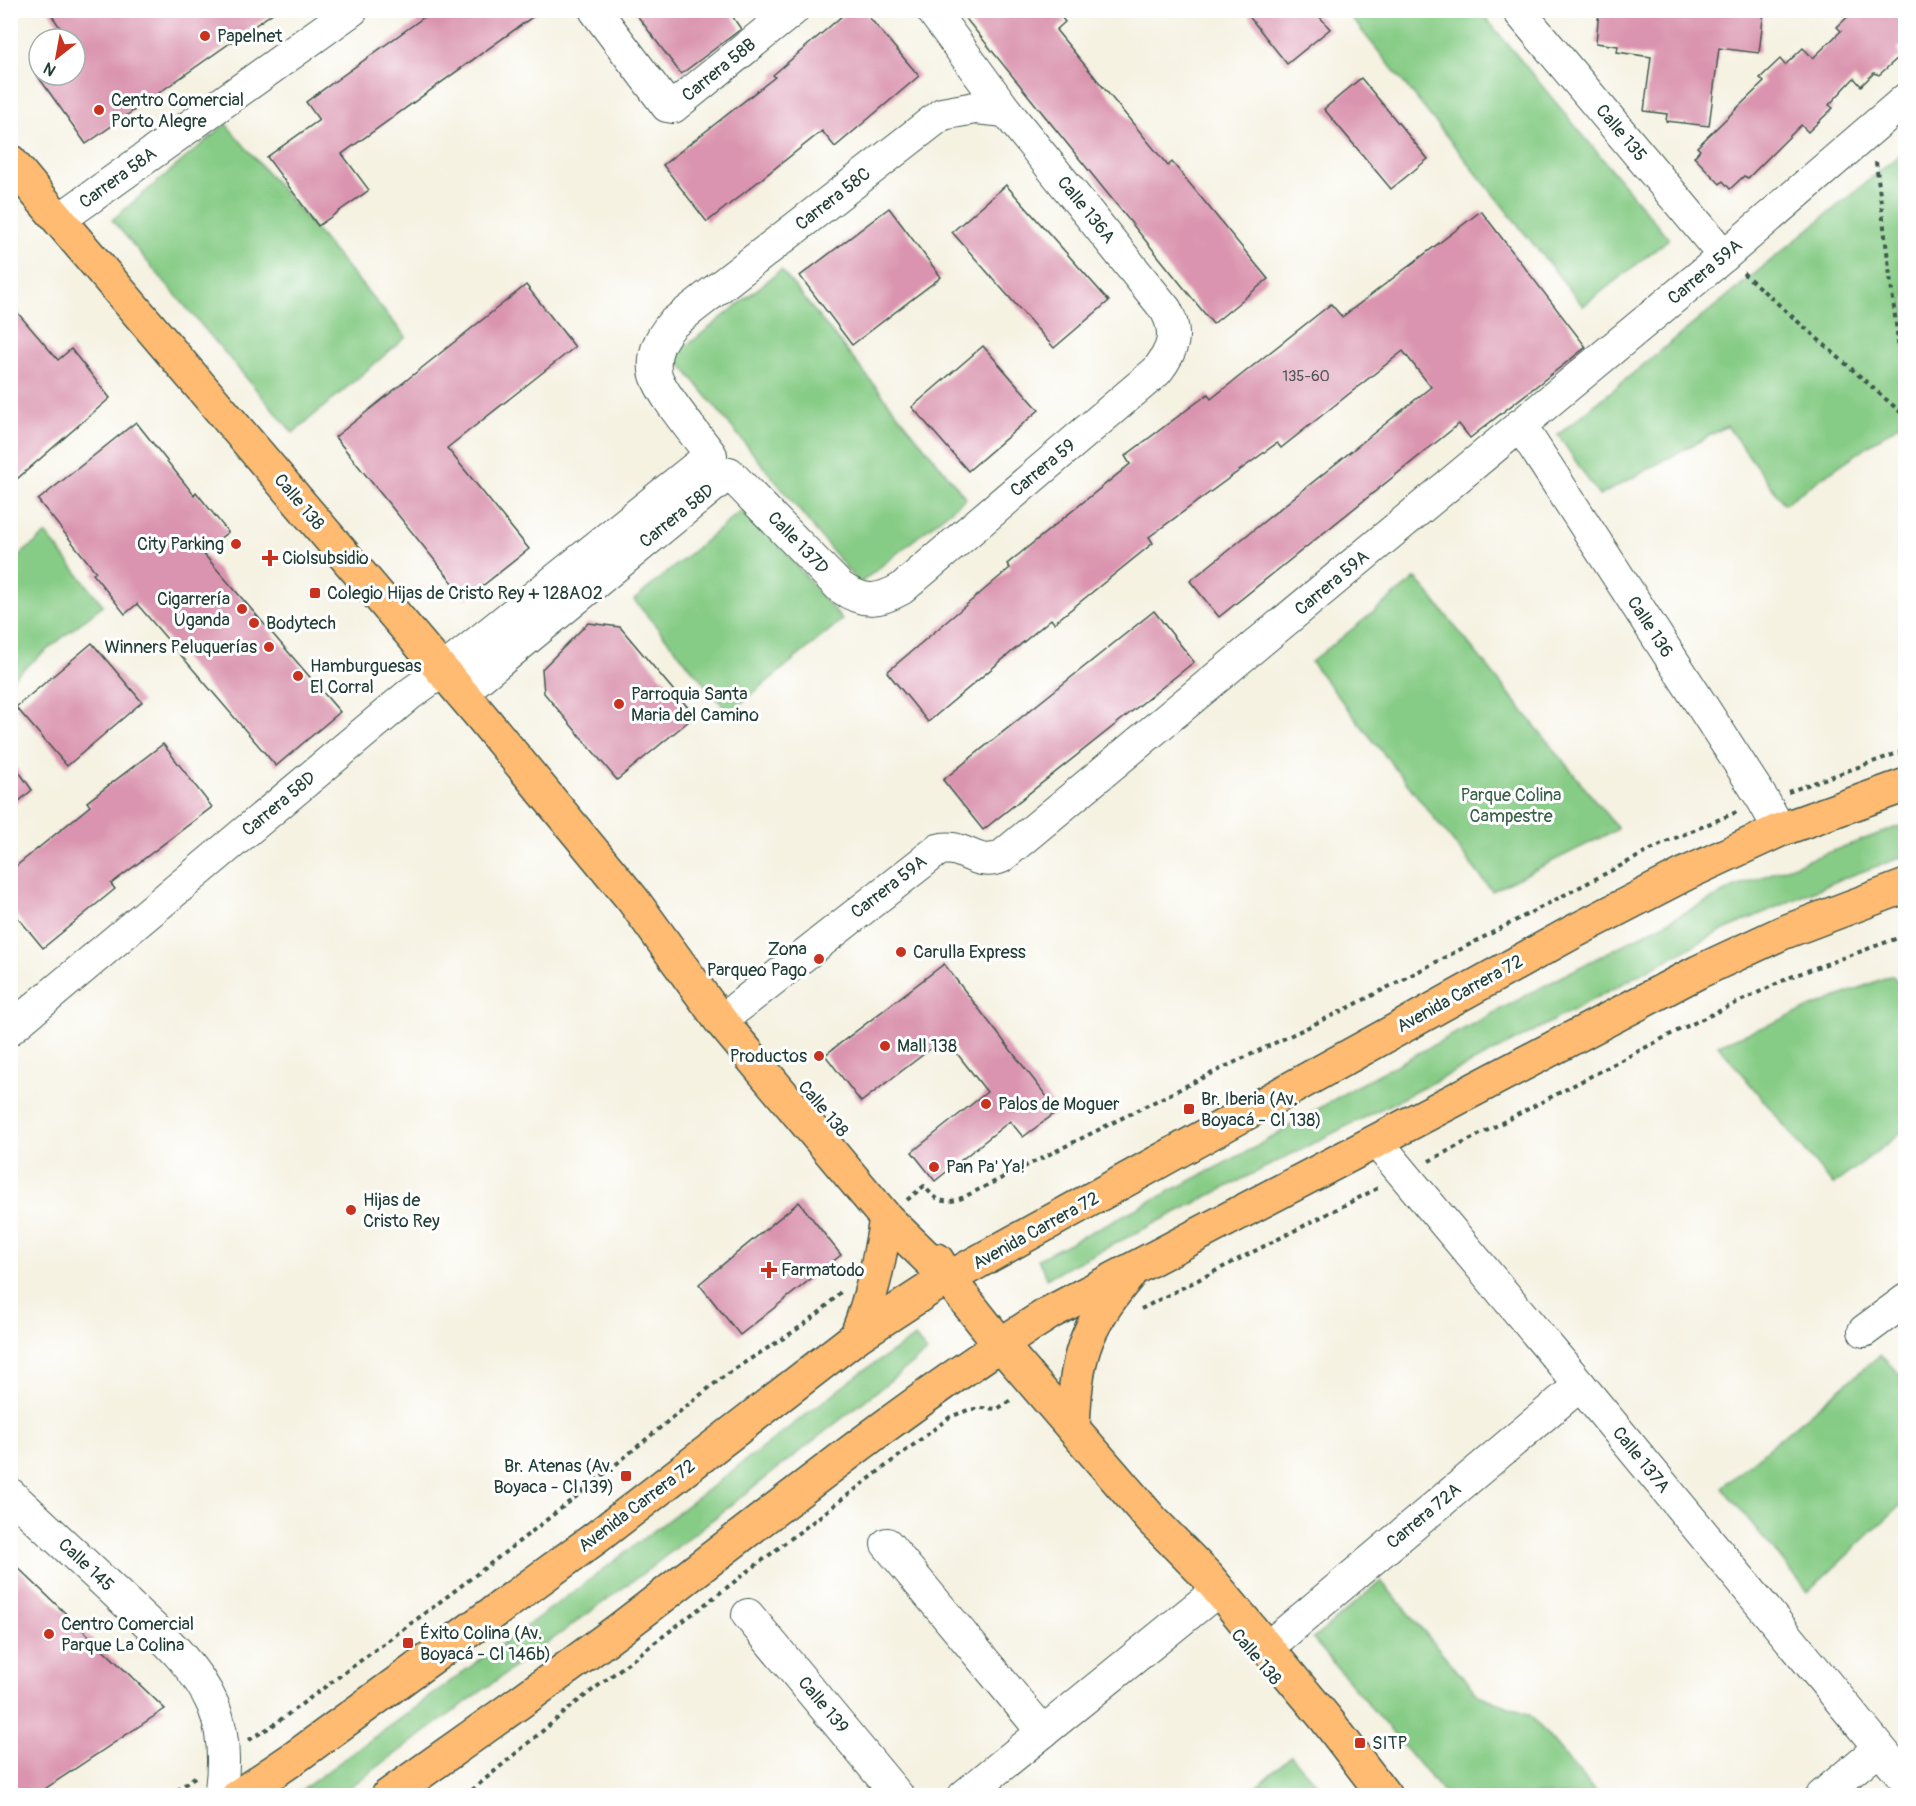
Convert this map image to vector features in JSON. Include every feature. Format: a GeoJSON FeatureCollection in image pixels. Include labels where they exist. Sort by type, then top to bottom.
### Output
{"type":"FeatureCollection","features":[{"type":"Feature","properties":{"kind":"main road","name":"Calle 138"},"geometry":{"type":"LineString","coordinates":[[10,161],[452,682],[633,900],[720,1020],[885,1218],[948,1278]]}},
{"type":"Feature","properties":{"kind":"main road","name":"Avenida Carrera 72"},"geometry":{"type":"LineString","coordinates":[[238,1796],[294,1758],[597,1537],[856,1337],[948,1278],[1573,932],[1685,874],[1780,830],[1905,785]]}},
{"type":"Feature","properties":{"kind":"main road"},"geometry":{"type":"LineString","coordinates":[[388,1796],[539,1689],[857,1446],[964,1368],[1051,1312],[1698,972],[1782,933],[1905,886]]}},
{"type":"Feature","properties":{"kind":"main road","name":"Calle 138"},"geometry":{"type":"LineString","coordinates":[[633,900],[738,1007],[902,1204],[948,1278],[1001,1345],[1152,1520],[1208,1575],[1326,1719],[1379,1789]]}},
{"type":"Feature","properties":{"kind":"main road"},"geometry":{"type":"LineString","coordinates":[[856,1337],[879,1265],[885,1218]]}},
{"type":"Feature","properties":{"kind":"main road"},"geometry":{"type":"LineString","coordinates":[[1073,1428],[1078,1362],[1087,1335],[1100,1312],[1136,1266]]}},
{"type":"Feature","properties":{"kind":"main road","name":"Calle 138"},"geometry":{"type":"LineString","coordinates":[[1152,1520],[1196,1586],[1318,1730],[1379,1789]]}},
{"type":"Feature","properties":{"kind":"street","name":"Carrera 58A"},"geometry":{"type":"LineString","coordinates":[[59,220],[352,10]]}},
{"type":"Feature","properties":{"kind":"street","name":"Carrera 58B"},"geometry":{"type":"LineString","coordinates":[[595,10],[667,106],[673,107],[793,10]]}},
{"type":"Feature","properties":{"kind":"street","name":"Calle 136A"},"geometry":{"type":"LineString","coordinates":[[932,10],[1006,111],[1166,310]]}},
{"type":"Feature","properties":{"kind":"street","name":"Calle 135"},"geometry":{"type":"LineString","coordinates":[[1518,10],[1724,256]]}},
{"type":"Feature","properties":{"kind":"street","name":"Carrera 59A"},"geometry":{"type":"LineString","coordinates":[[738,1007],[938,850],[946,847],[955,848],[982,860],[1001,857],[1724,256],[1905,99]]}},
{"type":"Feature","properties":{"kind":"street","name":"Carrera 58C"},"geometry":{"type":"LineString","coordinates":[[672,324],[942,114],[975,108],[1006,111]]}},
{"type":"Feature","properties":{"kind":"street","name":"Carrera 59"},"geometry":{"type":"LineString","coordinates":[[874,600],[885,598],[901,589],[1157,371],[1171,348],[1173,335],[1173,323],[1166,310]]}},
{"type":"Feature","properties":{"kind":"street","name":"Calle 137D"},"geometry":{"type":"LineString","coordinates":[[672,324],[660,340],[654,358],[655,373],[665,393],[720,464],[840,587],[852,595],[874,600]]}},
{"type":"Feature","properties":{"kind":"street","name":"Calle 136"},"geometry":{"type":"LineString","coordinates":[[1520,425],[1763,800],[1780,830]]}},
{"type":"Feature","properties":{"kind":"street","name":"Carrera 58D"},"geometry":{"type":"LineString","coordinates":[[12,1025],[392,709],[452,682],[720,464]]}},
{"type":"Feature","properties":{"kind":"street","name":"Calle 137A"},"geometry":{"type":"LineString","coordinates":[[1376,1141],[1905,1780]]}},
{"type":"Feature","properties":{"kind":"street"},"geometry":{"type":"LineString","coordinates":[[1864,1331],[1905,1300]]}},
{"type":"Feature","properties":{"kind":"street","name":"Carrera 72A"},"geometry":{"type":"LineString","coordinates":[[1267,1647],[1580,1385]]}},
{"type":"Feature","properties":{"kind":"street","name":"Calle 145"},"geometry":{"type":"LineString","coordinates":[[10,1494],[164,1638],[199,1679],[213,1705],[220,1725],[224,1756],[220,1796]]}},
{"type":"Feature","properties":{"kind":"street"},"geometry":{"type":"LineString","coordinates":[[887,1544],[1043,1732]]}},
{"type":"Feature","properties":{"kind":"street"},"geometry":{"type":"LineString","coordinates":[[964,1796],[1207,1599]]}},
{"type":"Feature","properties":{"kind":"street","name":"Calle 139"},"geometry":{"type":"LineString","coordinates":[[748,1615],[898,1796]]}},
{"type":"Feature","properties":{"kind":"street"},"geometry":{"type":"LineString","coordinates":[[1822,1796],[1879,1748]]}},
{"type":"Feature","properties":{"kind":"path"},"geometry":{"type":"LineString","coordinates":[[1872,129],[1905,406]]}},
{"type":"Feature","properties":{"kind":"path"},"geometry":{"type":"LineString","coordinates":[[1724,256],[1905,417]]}},
{"type":"Feature","properties":{"kind":"path"},"geometry":{"type":"LineString","coordinates":[[924,1186],[940,1200],[951,1202],[962,1198],[1350,1007],[1666,842],[1763,800],[1905,750]]}},
{"type":"Feature","properties":{"kind":"path"},"geometry":{"type":"LineString","coordinates":[[1138,1311],[1147,1304],[1719,1011],[1793,976],[1905,935]]}},
{"type":"Feature","properties":{"kind":"path"},"geometry":{"type":"LineString","coordinates":[[170,1796],[224,1756],[272,1726],[436,1605],[559,1510],[736,1367],[783,1339],[823,1311],[845,1287]]}},
{"type":"Feature","properties":{"kind":"path"},"geometry":{"type":"LineString","coordinates":[[465,1796],[577,1702],[950,1417],[968,1410],[998,1409]]}},
{"type":"Feature","properties":{"kind":"path"},"geometry":{"type":"LineString","coordinates":[[705,1562],[748,1615]]}},
{"type":"Feature","properties":{"kind":"green space"},"geometry":{"type":"Polygon","coordinates":[[[1346,11],[1480,11],[1669,239],[1583,306],[1346,11]]]}},
{"type":"Feature","properties":{"kind":"green space"},"geometry":{"type":"Polygon","coordinates":[[[226,124],[406,337],[293,433],[112,220],[226,124]]]}},
{"type":"Feature","properties":{"kind":"green space"},"geometry":{"type":"Polygon","coordinates":[[[1903,152],[1906,156],[1905,420],[1784,504],[1727,426],[1599,496],[1558,435],[1903,152]]]}},
{"type":"Feature","properties":{"kind":"green space"},"geometry":{"type":"Polygon","coordinates":[[[781,270],[966,498],[859,584],[674,356],[781,270]]]}},
{"type":"Feature","properties":{"kind":"green space"},"geometry":{"type":"Polygon","coordinates":[[[747,506],[842,620],[729,713],[634,600],[747,506]]]}},
{"type":"Feature","properties":{"kind":"green space"},"geometry":{"type":"Polygon","coordinates":[[[46,534],[103,605],[11,679],[11,562],[46,534]]]}},
{"type":"Feature","properties":{"kind":"green space","name":"Parque Colina Campestre"},"geometry":{"type":"Polygon","coordinates":[[[1416,578],[1618,829],[1492,891],[1311,662],[1416,578]]]}},
{"type":"Feature","properties":{"kind":"green space"},"geometry":{"type":"Polygon","coordinates":[[[1905,824],[1905,856],[1839,880],[1717,933],[1517,1040],[1047,1278],[1038,1259],[1252,1149],[1353,1088],[1572,971],[1735,887],[1905,824]]]}},
{"type":"Feature","properties":{"kind":"green space"},"geometry":{"type":"Polygon","coordinates":[[[1892,975],[1905,991],[1905,1130],[1833,1185],[1718,1045],[1892,975]]]}},
{"type":"Feature","properties":{"kind":"green space"},"geometry":{"type":"Polygon","coordinates":[[[915,1337],[927,1352],[649,1569],[339,1795],[295,1795],[588,1581],[863,1371],[915,1337]]]}},
{"type":"Feature","properties":{"kind":"green space"},"geometry":{"type":"Polygon","coordinates":[[[1880,1355],[1905,1379],[1905,1501],[1808,1592],[1722,1487],[1880,1355]]]}},
{"type":"Feature","properties":{"kind":"green space"},"geometry":{"type":"Polygon","coordinates":[[[1381,1581],[1478,1695],[1530,1715],[1598,1795],[1445,1795],[1313,1639],[1381,1581]]]}},
{"type":"Feature","properties":{"kind":"green space"},"geometry":{"type":"Polygon","coordinates":[[[1291,1756],[1327,1795],[1247,1795],[1291,1756]]]}},
{"type":"Feature","properties":{"kind":"building","name":"Centro Comercial Porto Alegre"},"geometry":{"type":"Polygon","coordinates":[[[48,10],[277,10],[86,144],[46,87],[87,87],[87,27],[60,27],[48,10]]]}},
{"type":"Feature","properties":{"kind":"building"},"geometry":{"type":"Polygon","coordinates":[[[434,10],[542,10],[342,154],[369,190],[318,226],[267,157],[319,120],[306,102],[434,10]]]}},
{"type":"Feature","properties":{"kind":"building"},"geometry":{"type":"Polygon","coordinates":[[[633,10],[728,10],[741,29],[681,74],[633,10]]]}},
{"type":"Feature","properties":{"kind":"building"},"geometry":{"type":"Polygon","coordinates":[[[849,10],[863,10],[919,76],[835,147],[822,131],[707,222],[663,165],[775,77],[773,75],[849,10]]]}},
{"type":"Feature","properties":{"kind":"building"},"geometry":{"type":"Polygon","coordinates":[[[959,10],[1056,10],[1065,22],[1056,30],[1168,166],[1172,162],[1268,279],[1213,324],[959,10]]]}},
{"type":"Feature","properties":{"kind":"building"},"geometry":{"type":"Polygon","coordinates":[[[1244,10],[1314,10],[1330,29],[1287,64],[1244,10]]]}},
{"type":"Feature","properties":{"kind":"building"},"geometry":{"type":"Polygon","coordinates":[[[1599,10],[1764,10],[1759,53],[1719,48],[1709,126],[1666,121],[1667,114],[1644,111],[1651,57],[1617,52],[1618,46],[1596,43],[1599,10]]]}},
{"type":"Feature","properties":{"kind":"building"},"geometry":{"type":"Polygon","coordinates":[[[1855,10],[1905,10],[1905,43],[1897,50],[1900,56],[1879,75],[1874,73],[1861,86],[1854,78],[1829,105],[1833,108],[1808,132],[1801,125],[1748,178],[1744,176],[1730,189],[1723,181],[1720,184],[1694,157],[1700,150],[1697,147],[1764,82],[1760,78],[1780,59],[1785,65],[1803,48],[1813,58],[1841,31],[1837,27],[1855,10]]]}},
{"type":"Feature","properties":{"kind":"building"},"geometry":{"type":"Polygon","coordinates":[[[1361,78],[1428,159],[1391,189],[1324,109],[1361,78]]]}},
{"type":"Feature","properties":{"kind":"building"},"geometry":{"type":"Polygon","coordinates":[[[1006,185],[1109,301],[1054,348],[952,232],[1006,185]]]}},
{"type":"Feature","properties":{"kind":"building"},"geometry":{"type":"Polygon","coordinates":[[[889,208],[941,277],[852,345],[800,276],[889,208]]]}},
{"type":"Feature","properties":{"kind":"building"},"geometry":{"type":"Polygon","coordinates":[[[1481,211],[1586,347],[1470,438],[1459,424],[1219,617],[1190,581],[1431,387],[1403,351],[1281,448],[1277,443],[1149,537],[1153,543],[1054,623],[1051,619],[928,722],[887,672],[1010,568],[1007,564],[1130,464],[1125,456],[1208,394],[1211,399],[1331,304],[1342,317],[1481,211]]]}},
{"type":"Feature","properties":{"kind":"building"},"geometry":{"type":"Polygon","coordinates":[[[526,285],[575,347],[447,448],[529,549],[466,599],[335,437],[526,285]]]}},
{"type":"Feature","properties":{"kind":"building"},"geometry":{"type":"Polygon","coordinates":[[[10,304],[58,360],[71,349],[110,398],[10,485],[10,304]]]}},
{"type":"Feature","properties":{"kind":"building"},"geometry":{"type":"Polygon","coordinates":[[[983,346],[1039,410],[968,471],[912,407],[983,346]]]}},
{"type":"Feature","properties":{"kind":"building"},"geometry":{"type":"Polygon","coordinates":[[[136,422],[194,495],[196,492],[228,532],[202,552],[340,712],[276,766],[137,604],[125,614],[93,574],[96,572],[38,500],[136,422]]]}},
{"type":"Feature","properties":{"kind":"building"},"geometry":{"type":"Polygon","coordinates":[[[1154,611],[1194,662],[983,830],[943,780],[1154,611]]]}},
{"type":"Feature","properties":{"kind":"building","name":"Parroquia Santa Maria del Camino"},"geometry":{"type":"Polygon","coordinates":[[[588,623],[620,627],[695,716],[617,780],[544,693],[542,669],[588,623]]]}},
{"type":"Feature","properties":{"kind":"building"},"geometry":{"type":"Polygon","coordinates":[[[92,643],[142,702],[67,766],[16,707],[92,643]]]}},
{"type":"Feature","properties":{"kind":"building"},"geometry":{"type":"Polygon","coordinates":[[[163,744],[212,807],[111,884],[115,889],[43,948],[10,908],[10,871],[90,806],[87,802],[163,744]]]}},
{"type":"Feature","properties":{"kind":"building"},"geometry":{"type":"Polygon","coordinates":[[[10,759],[32,790],[10,809],[10,759]]]}},
{"type":"Feature","properties":{"kind":"building","name":"Mall 138"},"geometry":{"type":"Polygon","coordinates":[[[944,964],[1058,1111],[1023,1137],[1010,1121],[935,1181],[912,1152],[987,1092],[945,1038],[861,1102],[825,1055],[944,964]]]}},
{"type":"Feature","properties":{"kind":"building","name":"Farmatodo"},"geometry":{"type":"Polygon","coordinates":[[[799,1202],[841,1255],[740,1335],[699,1284],[799,1202]]]}},
{"type":"Feature","properties":{"kind":"building","name":"Centro Comercial Parque La Colina"},"geometry":{"type":"Polygon","coordinates":[[[10,1560],[165,1709],[34,1796],[10,1796],[10,1560]]]}},
{"type":"Feature","properties":{"kind":"place","name":"Papelnet"},"geometry":{"type":"Point","coordinates":[205,36]}},
{"type":"Feature","properties":{"kind":"place","name":"Centro Comercial Porto Alegre"},"geometry":{"type":"Point","coordinates":[99,110]}},
{"type":"Feature","properties":{"kind":"place","name":"City Parking"},"geometry":{"type":"Point","coordinates":[236,544]}},
{"type":"Feature","properties":{"kind":"place","name":"Ciolsubsidio"},"geometry":{"type":"Point","coordinates":[270,558]}},
{"type":"Feature","properties":{"kind":"place","name":"Colegio Hijas de Cristo Rey + 128A02"},"geometry":{"type":"Point","coordinates":[315,593]}},
{"type":"Feature","properties":{"kind":"place","name":"Cigarrería Uganda"},"geometry":{"type":"Point","coordinates":[242,609]}},
{"type":"Feature","properties":{"kind":"place","name":"Bodytech"},"geometry":{"type":"Point","coordinates":[254,623]}},
{"type":"Feature","properties":{"kind":"place","name":"Winners Peluquerías"},"geometry":{"type":"Point","coordinates":[269,647]}},
{"type":"Feature","properties":{"kind":"place","name":"Hamburguesas El Corral"},"geometry":{"type":"Point","coordinates":[298,676]}},
{"type":"Feature","properties":{"kind":"place","name":"Parroquia Santa Maria del Camino"},"geometry":{"type":"Point","coordinates":[619,704]}},
{"type":"Feature","properties":{"kind":"place","name":"Carulla Express"},"geometry":{"type":"Point","coordinates":[901,952]}},
{"type":"Feature","properties":{"kind":"place","name":"Zona Parqueo Pago"},"geometry":{"type":"Point","coordinates":[819,959]}},
{"type":"Feature","properties":{"kind":"place","name":"Mall 138"},"geometry":{"type":"Point","coordinates":[885,1046]}},
{"type":"Feature","properties":{"kind":"place","name":"Productos"},"geometry":{"type":"Point","coordinates":[819,1056]}},
{"type":"Feature","properties":{"kind":"place","name":"Palos de Moguer"},"geometry":{"type":"Point","coordinates":[986,1104]}},
{"type":"Feature","properties":{"kind":"place","name":"Br. Iberia (Av. Boyacá - Cl 138)"},"geometry":{"type":"Point","coordinates":[1189,1109]}},
{"type":"Feature","properties":{"kind":"place","name":"Pan Pa' Ya!"},"geometry":{"type":"Point","coordinates":[934,1167]}},
{"type":"Feature","properties":{"kind":"place","name":"Hijas de Cristo Rey"},"geometry":{"type":"Point","coordinates":[351,1210]}},
{"type":"Feature","properties":{"kind":"place","name":"Farmatodo"},"geometry":{"type":"Point","coordinates":[769,1270]}},
{"type":"Feature","properties":{"kind":"place","name":"Br. Atenas (Av. Boyaca - Cl 139)"},"geometry":{"type":"Point","coordinates":[626,1476]}},
{"type":"Feature","properties":{"kind":"place","name":"Centro Comercial Parque La Colina"},"geometry":{"type":"Point","coordinates":[49,1634]}},
{"type":"Feature","properties":{"kind":"place","name":"Éxito Colina (Av. Boyacá - Cl 146b)"},"geometry":{"type":"Point","coordinates":[408,1643]}},
{"type":"Feature","properties":{"kind":"place","name":"SITP"},"geometry":{"type":"Point","coordinates":[1360,1743]}}]}
